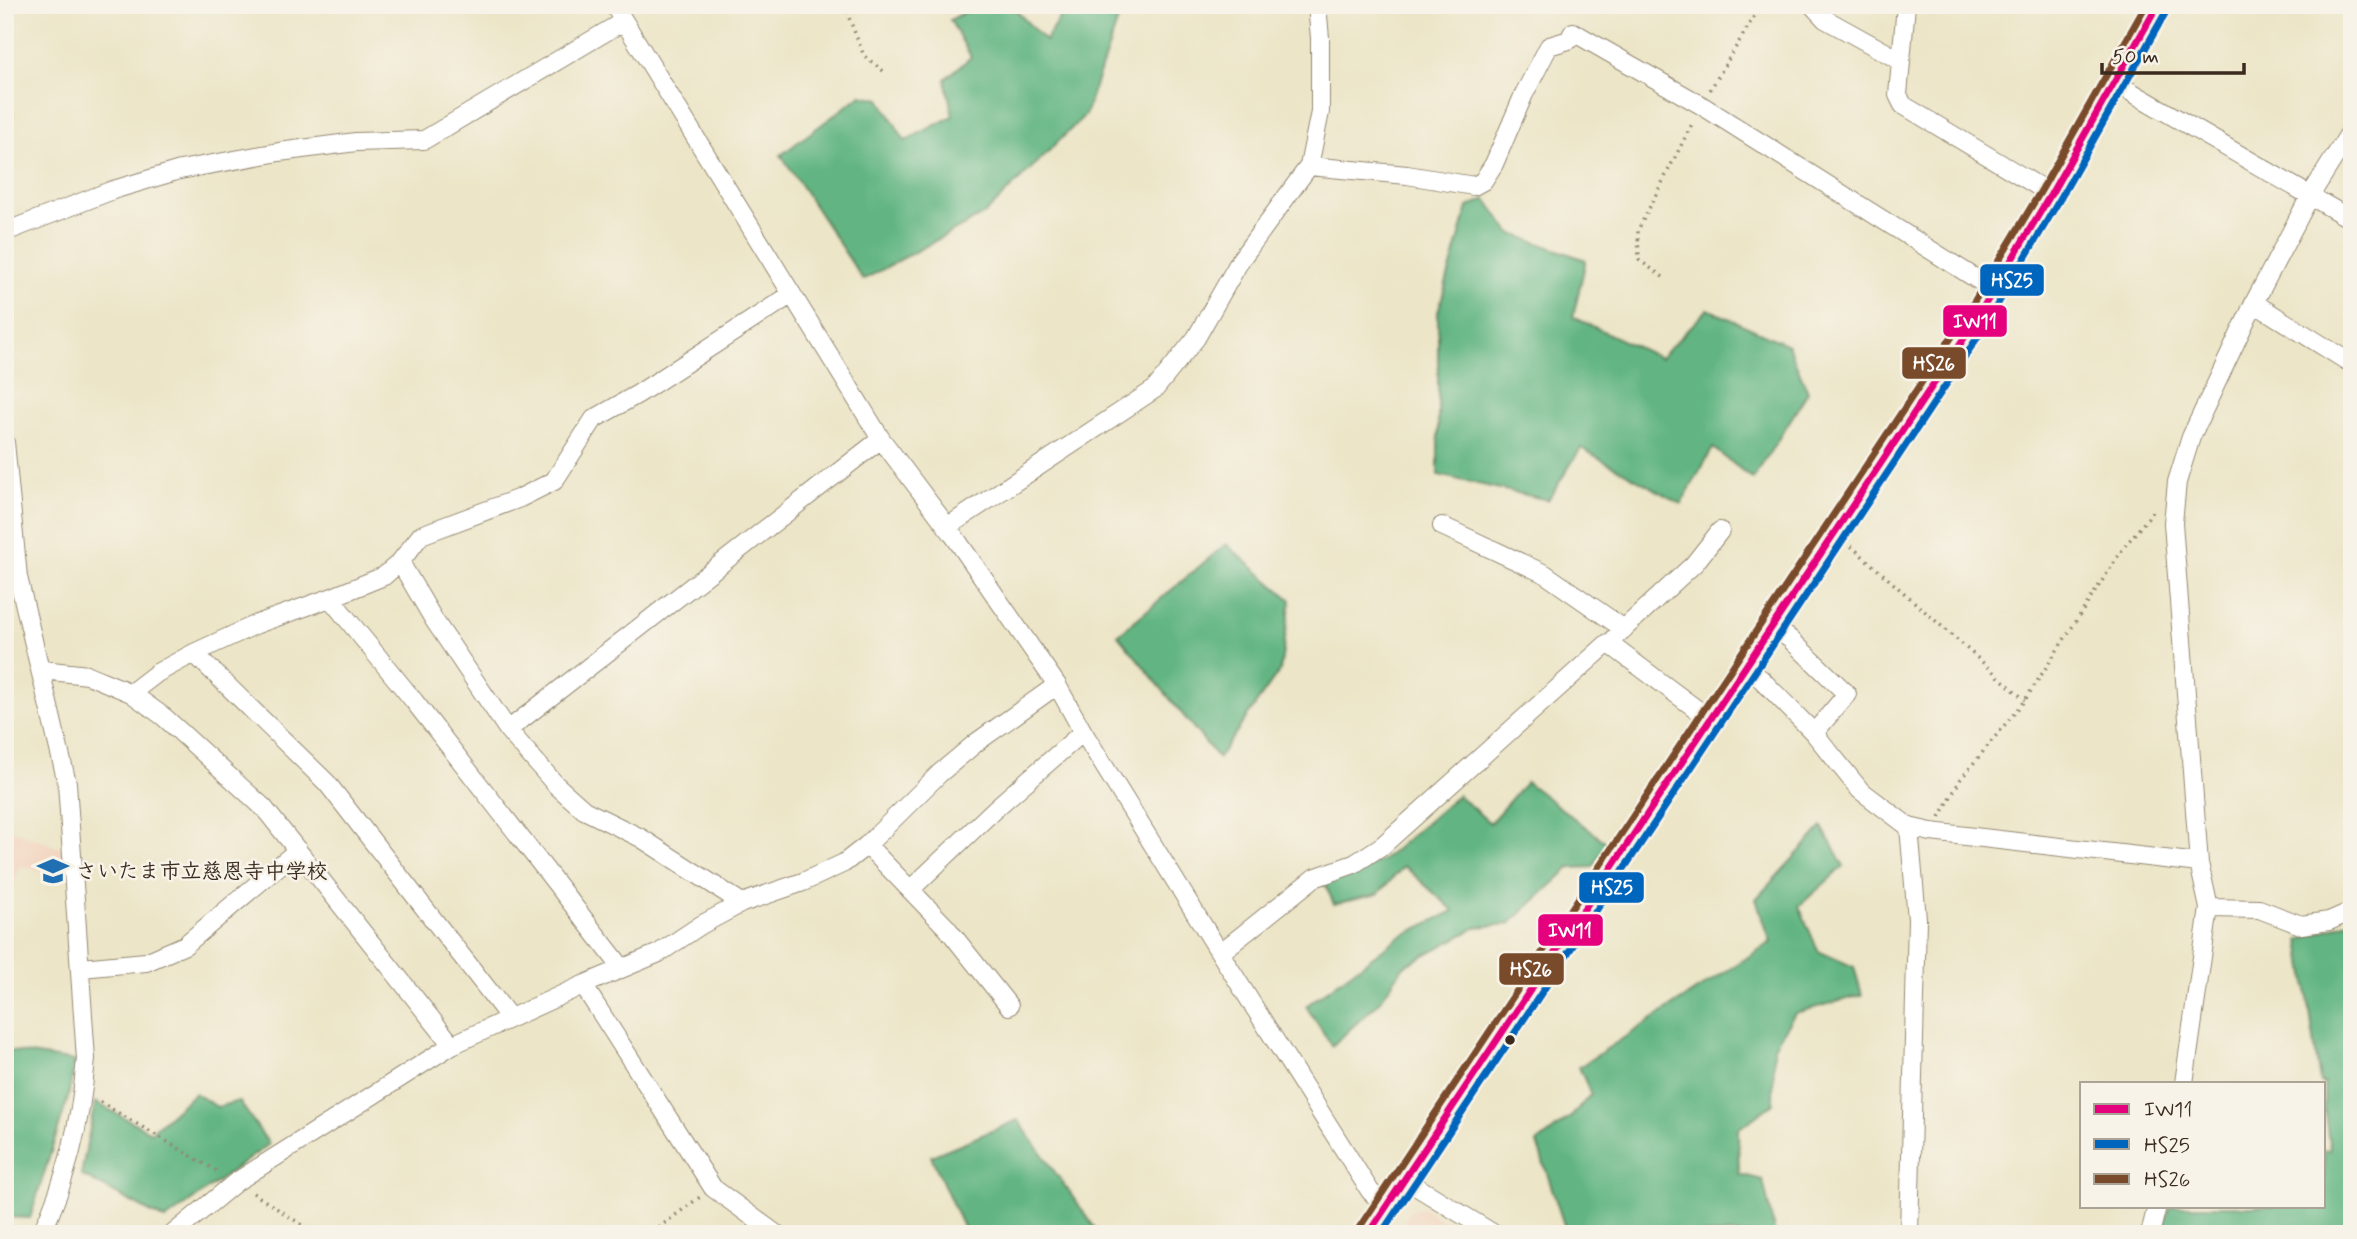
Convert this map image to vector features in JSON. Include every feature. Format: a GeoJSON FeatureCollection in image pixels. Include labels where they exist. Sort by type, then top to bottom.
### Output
{"type":"FeatureCollection","features":[{"type":"Feature","properties":{"kind":"main road"},"geometry":{"type":"LineString","coordinates":[[1368,1234],[1836,533],[1994,290],[2158,5]]}},
{"type":"Feature","properties":{"kind":"street"},"geometry":{"type":"LineString","coordinates":[[614,5],[881,439],[947,527],[1057,685],[1083,732],[1370,1191],[1386,1207]]}},
{"type":"Feature","properties":{"kind":"street"},"geometry":{"type":"LineString","coordinates":[[947,527],[1155,389],[1196,338],[1241,259],[1308,166],[1320,112],[1317,5]]}},
{"type":"Feature","properties":{"kind":"street"},"geometry":{"type":"LineString","coordinates":[[1812,5],[1825,19],[1901,61]]}},
{"type":"Feature","properties":{"kind":"street"},"geometry":{"type":"LineString","coordinates":[[1906,5],[1898,95],[1903,105],[2051,194]]}},
{"type":"Feature","properties":{"kind":"street"},"geometry":{"type":"LineString","coordinates":[[5,232],[113,190],[180,170],[279,152],[356,142],[424,140],[624,21]]}},
{"type":"Feature","properties":{"kind":"street"},"geometry":{"type":"LineString","coordinates":[[1308,166],[1407,175],[1474,186],[1483,181],[1508,135],[1524,94],[1549,46],[1569,40],[1573,32],[1701,105],[1994,290]]}},
{"type":"Feature","properties":{"kind":"street"},"geometry":{"type":"LineString","coordinates":[[2114,82],[2352,220]]}},
{"type":"Feature","properties":{"kind":"street"},"geometry":{"type":"LineString","coordinates":[[2185,1082],[2209,908],[2199,863],[2173,523],[2176,482],[2191,438],[2254,303],[2310,196],[2352,129]]}},
{"type":"Feature","properties":{"kind":"street"},"geometry":{"type":"LineString","coordinates":[[131,693],[157,673],[194,653],[257,624],[384,576],[400,562],[421,535],[520,498],[554,481],[594,419],[638,394],[792,294]]}},
{"type":"Feature","properties":{"kind":"street"},"geometry":{"type":"LineString","coordinates":[[2254,303],[2352,365]]}},
{"type":"Feature","properties":{"kind":"street"},"geometry":{"type":"LineString","coordinates":[[508,730],[881,439]]}},
{"type":"Feature","properties":{"kind":"street"},"geometry":{"type":"LineString","coordinates":[[5,442],[18,577],[67,783],[86,1059],[83,1092],[71,1154],[41,1234]]}},
{"type":"Feature","properties":{"kind":"street"},"geometry":{"type":"LineString","coordinates":[[1442,526],[1545,574],[1624,629]]}},
{"type":"Feature","properties":{"kind":"street"},"geometry":{"type":"LineString","coordinates":[[1220,953],[1314,878],[1354,864],[1383,845],[1694,564],[1720,531]]}},
{"type":"Feature","properties":{"kind":"street"},"geometry":{"type":"LineString","coordinates":[[400,562],[433,620],[508,730],[556,785],[584,810],[641,838],[742,903]]}},
{"type":"Feature","properties":{"kind":"street"},"geometry":{"type":"LineString","coordinates":[[330,598],[414,701],[622,968]]}},
{"type":"Feature","properties":{"kind":"street"},"geometry":{"type":"LineString","coordinates":[[1773,628],[1790,639],[1847,694],[1814,733]]}},
{"type":"Feature","properties":{"kind":"street"},"geometry":{"type":"LineString","coordinates":[[1608,643],[1712,719]]}},
{"type":"Feature","properties":{"kind":"street"},"geometry":{"type":"LineString","coordinates":[[194,653],[327,783],[510,1018]]}},
{"type":"Feature","properties":{"kind":"street"},"geometry":{"type":"LineString","coordinates":[[1746,668],[1761,679],[1814,733],[1860,790],[1909,827],[1931,832],[2199,863]]}},
{"type":"Feature","properties":{"kind":"street"},"geometry":{"type":"LineString","coordinates":[[41,670],[88,675],[131,693],[164,717],[264,808],[452,1045]]}},
{"type":"Feature","properties":{"kind":"street"},"geometry":{"type":"LineString","coordinates":[[173,1234],[236,1182],[452,1045],[659,953],[701,925],[742,903],[803,882],[844,863],[867,845],[958,758],[1057,685]]}},
{"type":"Feature","properties":{"kind":"street"},"geometry":{"type":"LineString","coordinates":[[910,890],[996,808],[1083,732]]}},
{"type":"Feature","properties":{"kind":"street"},"geometry":{"type":"LineString","coordinates":[[1909,827],[1917,919],[1909,1234]]}},
{"type":"Feature","properties":{"kind":"street"},"geometry":{"type":"LineString","coordinates":[[867,845],[947,928],[1009,1006]]}},
{"type":"Feature","properties":{"kind":"street"},"geometry":{"type":"LineString","coordinates":[[80,968],[146,962],[185,945],[298,850]]}},
{"type":"Feature","properties":{"kind":"street"},"geometry":{"type":"LineString","coordinates":[[2209,908],[2259,909],[2301,925],[2329,920],[2352,911]]}},
{"type":"Feature","properties":{"kind":"street"},"geometry":{"type":"LineString","coordinates":[[583,985],[713,1188],[776,1234]]}},
{"type":"Feature","properties":{"kind":"street"},"geometry":{"type":"LineString","coordinates":[[1404,1179],[1494,1234]]}},
{"type":"Feature","properties":{"kind":"street"},"geometry":{"type":"LineString","coordinates":[[2150,1234],[2156,1208]]}},
{"type":"Feature","properties":{"kind":"path"},"geometry":{"type":"LineString","coordinates":[[844,5],[864,56],[886,73]]}},
{"type":"Feature","properties":{"kind":"path"},"geometry":{"type":"LineString","coordinates":[[1662,277],[1639,260],[1638,230],[1701,105],[1761,5]]}},
{"type":"Feature","properties":{"kind":"path"},"geometry":{"type":"LineString","coordinates":[[1931,832],[1960,780],[2025,700],[2124,547],[2176,482]]}},
{"type":"Feature","properties":{"kind":"path"},"geometry":{"type":"LineString","coordinates":[[1836,533],[2025,700]]}},
{"type":"Feature","properties":{"kind":"path"},"geometry":{"type":"LineString","coordinates":[[83,1092],[236,1182],[316,1234]]}},
{"type":"Feature","properties":{"kind":"path"},"geometry":{"type":"LineString","coordinates":[[646,1234],[713,1188]]}},
{"type":"Feature","properties":{"kind":"shaded area","name":"さいたま市立慈恩寺中学校"},"geometry":{"type":"Polygon","coordinates":[[[5,824],[14,831],[63,849],[65,877],[20,866],[5,910],[5,824]]]}},
{"type":"Feature","properties":{"kind":"shaded area"},"geometry":{"type":"Polygon","coordinates":[[[1424,1208],[1460,1234],[1397,1234],[1410,1211],[1424,1208]]]}},
{"type":"Feature","properties":{"kind":"green space"},"geometry":{"type":"Polygon","coordinates":[[[978,5],[1011,5],[1045,41],[1067,5],[1114,5],[1120,14],[1085,115],[985,214],[863,280],[781,155],[861,95],[880,99],[905,141],[953,116],[945,79],[971,57],[950,20],[978,5]]]}},
{"type":"Feature","properties":{"kind":"green space"},"geometry":{"type":"Polygon","coordinates":[[[1486,199],[1510,233],[1586,260],[1573,317],[1660,358],[1708,309],[1788,345],[1808,392],[1753,479],[1713,448],[1681,504],[1581,448],[1548,500],[1438,475],[1438,312],[1468,207],[1486,199]]]}},
{"type":"Feature","properties":{"kind":"green space"},"geometry":{"type":"Polygon","coordinates":[[[1226,544],[1291,600],[1280,670],[1218,758],[1118,635],[1226,544]]]}},
{"type":"Feature","properties":{"kind":"green space"},"geometry":{"type":"Polygon","coordinates":[[[1526,782],[1607,843],[1593,867],[1570,868],[1509,924],[1477,927],[1404,966],[1379,1002],[1332,1046],[1306,1006],[1399,937],[1454,911],[1404,866],[1378,894],[1334,904],[1324,882],[1383,860],[1458,795],[1490,823],[1526,782]]]}},
{"type":"Feature","properties":{"kind":"green space"},"geometry":{"type":"Polygon","coordinates":[[[1822,827],[1844,866],[1799,906],[1818,951],[1854,967],[1862,995],[1795,1013],[1774,1046],[1773,1104],[1738,1129],[1739,1174],[1763,1180],[1775,1234],[1567,1234],[1537,1143],[1573,1115],[1591,1094],[1579,1067],[1771,942],[1756,899],[1822,827]]]}},
{"type":"Feature","properties":{"kind":"green space"},"geometry":{"type":"Polygon","coordinates":[[[2352,920],[2352,1234],[2161,1234],[2169,1208],[2326,1208],[2326,1150],[2330,1150],[2326,1121],[2326,1082],[2320,1082],[2300,940],[2352,920]]]}},
{"type":"Feature","properties":{"kind":"green space"},"geometry":{"type":"Polygon","coordinates":[[[5,1050],[75,1061],[68,1098],[30,1218],[5,1217],[5,1050]]]}},
{"type":"Feature","properties":{"kind":"green space"},"geometry":{"type":"Polygon","coordinates":[[[195,1093],[217,1107],[239,1101],[269,1144],[165,1220],[81,1175],[95,1102],[151,1132],[195,1093]]]}},
{"type":"Feature","properties":{"kind":"green space"},"geometry":{"type":"Polygon","coordinates":[[[1018,1120],[1099,1234],[966,1234],[931,1156],[1018,1120]]]}},
{"type":"Feature","properties":{"kind":"transit line","name":"HS26"},"geometry":{"type":"LineString","coordinates":[[1359,1228],[1963,320],[2042,189],[2146,5]]}},
{"type":"Feature","properties":{"kind":"transit line","name":"IW11"},"geometry":{"type":"LineString","coordinates":[[1368,1234],[1972,326],[2051,194],[2158,5]]}},
{"type":"Feature","properties":{"kind":"transit line","name":"HS25"},"geometry":{"type":"LineString","coordinates":[[1381,1234],[1981,332],[2167,10]]}},
{"type":"Feature","properties":{"kind":"place","name":"さいたま市立慈恩寺中学校"},"geometry":{"type":"Point","coordinates":[53,871]}}]}
